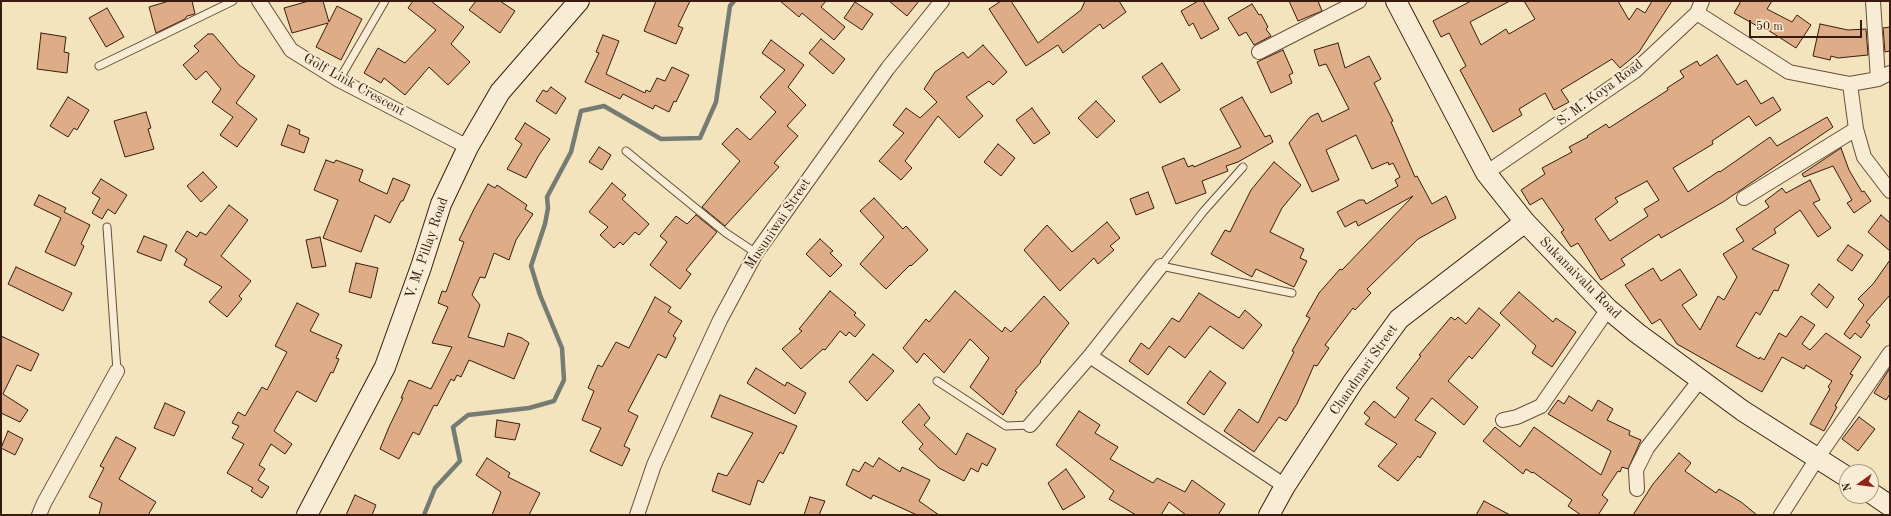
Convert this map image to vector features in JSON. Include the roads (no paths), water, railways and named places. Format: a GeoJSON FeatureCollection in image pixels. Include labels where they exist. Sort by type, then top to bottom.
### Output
{"type":"FeatureCollection","features":[{"type":"Feature","properties":{"kind":"main road","name":"V. M. Pillay Road"},"geometry":{"type":"LineString","coordinates":[[307,515],[385,367],[422,267],[441,204],[468,147],[500,92],[579,1]]}},
{"type":"Feature","properties":{"kind":"main road","name":"Sukanaivalu Road"},"geometry":{"type":"LineString","coordinates":[[1396,1],[1486,173],[1525,222],[1608,309],[1637,333],[1743,411],[1839,472]]}},
{"type":"Feature","properties":{"kind":"main road","name":"Chandmari Street"},"geometry":{"type":"LineString","coordinates":[[1270,515],[1285,486],[1317,440],[1353,382],[1399,319],[1525,222]]}},
{"type":"Feature","properties":{"kind":"main road"},"geometry":{"type":"LineString","coordinates":[[1879,498],[1890,506]]}},
{"type":"Feature","properties":{"kind":"street","name":"Golf Link Crescent"},"geometry":{"type":"LineString","coordinates":[[259,1],[291,50],[339,80],[468,147]]}},
{"type":"Feature","properties":{"kind":"street","name":"Musuniwai Street"},"geometry":{"type":"LineString","coordinates":[[637,515],[654,465],[695,374],[720,320],[756,252],[888,68],[942,1]]}},
{"type":"Feature","properties":{"kind":"street"},"geometry":{"type":"LineString","coordinates":[[1258,52],[1358,1]]}},
{"type":"Feature","properties":{"kind":"street"},"geometry":{"type":"LineString","coordinates":[[1700,7],[1789,72],[1850,84],[1884,76],[1873,1]]}},
{"type":"Feature","properties":{"kind":"street","name":"S. M. Koya Road"},"geometry":{"type":"LineString","coordinates":[[1486,173],[1635,71],[1700,7]]}},
{"type":"Feature","properties":{"kind":"street"},"geometry":{"type":"LineString","coordinates":[[1850,84],[1856,129],[1864,157],[1890,191]]}},
{"type":"Feature","properties":{"kind":"street"},"geometry":{"type":"LineString","coordinates":[[1744,198],[1856,129]]}},
{"type":"Feature","properties":{"kind":"street"},"geometry":{"type":"LineString","coordinates":[[1030,425],[1090,356],[1161,266]]}},
{"type":"Feature","properties":{"kind":"street"},"geometry":{"type":"LineString","coordinates":[[1503,420],[1517,417],[1540,406],[1608,309]]}},
{"type":"Feature","properties":{"kind":"street"},"geometry":{"type":"LineString","coordinates":[[1781,515],[1890,353]]}},
{"type":"Feature","properties":{"kind":"street"},"geometry":{"type":"LineString","coordinates":[[1090,356],[1285,486]]}},
{"type":"Feature","properties":{"kind":"street"},"geometry":{"type":"LineString","coordinates":[[39,515],[44,503],[117,371]]}},
{"type":"Feature","properties":{"kind":"street"},"geometry":{"type":"LineString","coordinates":[[1637,489],[1636,470],[1647,448],[1700,380]]}},
{"type":"Feature","properties":{"kind":"lane"},"geometry":{"type":"LineString","coordinates":[[99,66],[232,1]]}},
{"type":"Feature","properties":{"kind":"lane"},"geometry":{"type":"LineString","coordinates":[[339,80],[385,1]]}},
{"type":"Feature","properties":{"kind":"lane"},"geometry":{"type":"LineString","coordinates":[[626,151],[726,233],[756,252]]}},
{"type":"Feature","properties":{"kind":"lane"},"geometry":{"type":"LineString","coordinates":[[1243,167],[1203,212],[1161,266],[1292,293]]}},
{"type":"Feature","properties":{"kind":"lane"},"geometry":{"type":"LineString","coordinates":[[107,227],[117,371]]}},
{"type":"Feature","properties":{"kind":"lane"},"geometry":{"type":"LineString","coordinates":[[937,382],[1006,426],[1030,425]]}},
{"type":"Feature","properties":{"kind":"waterway"},"geometry":{"type":"LineString","coordinates":[[424,515],[435,488],[460,461],[453,427],[468,415],[529,408],[554,401],[564,380],[562,348],[540,295],[531,266],[545,224],[548,208],[547,197],[571,152],[581,111],[604,106],[661,139],[700,138],[716,102],[730,6],[734,1]]}}]}
